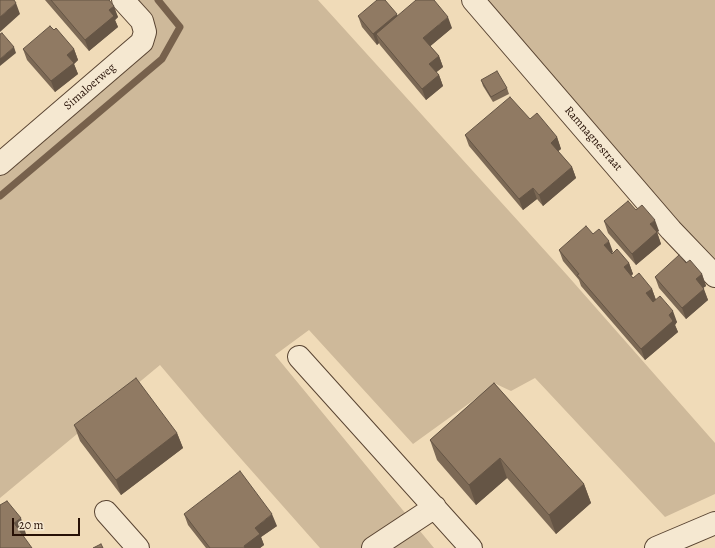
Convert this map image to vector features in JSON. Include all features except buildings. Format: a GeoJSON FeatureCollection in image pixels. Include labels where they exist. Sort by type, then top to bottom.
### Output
{"type":"FeatureCollection","features":[{"type":"Feature","properties":{"kind":"street","name":"Simaloerweg"},"geometry":{"type":"LineString","coordinates":[[0,164],[142,42],[145,32],[142,21],[123,0]]}},
{"type":"Feature","properties":{"kind":"street","name":"Ramnagnestraat"},"geometry":{"type":"LineString","coordinates":[[473,0],[671,230],[715,276]]}},
{"type":"Feature","properties":{"kind":"street"},"geometry":{"type":"LineString","coordinates":[[299,357],[471,548]]}},
{"type":"Feature","properties":{"kind":"street"},"geometry":{"type":"LineString","coordinates":[[373,548],[434,508]]}},
{"type":"Feature","properties":{"kind":"street"},"geometry":{"type":"LineString","coordinates":[[106,512],[138,548]]}},
{"type":"Feature","properties":{"kind":"street"},"geometry":{"type":"LineString","coordinates":[[656,548],[715,523]]}},
{"type":"Feature","properties":{"kind":"shaded area"},"geometry":{"type":"Polygon","coordinates":[[[132,0],[318,0],[567,275],[715,443],[715,494],[665,517],[535,378],[511,391],[496,384],[413,444],[309,330],[275,355],[434,548],[320,548],[160,365],[0,498],[0,172],[151,43],[132,0]]]}},
{"type":"Feature","properties":{"kind":"shaded area"},"geometry":{"type":"Polygon","coordinates":[[[484,0],[715,0],[715,266],[484,0]]]}},
{"type":"Feature","properties":{"kind":"waterway"},"geometry":{"type":"LineString","coordinates":[[0,196],[162,59],[180,27],[158,0]]}}]}
